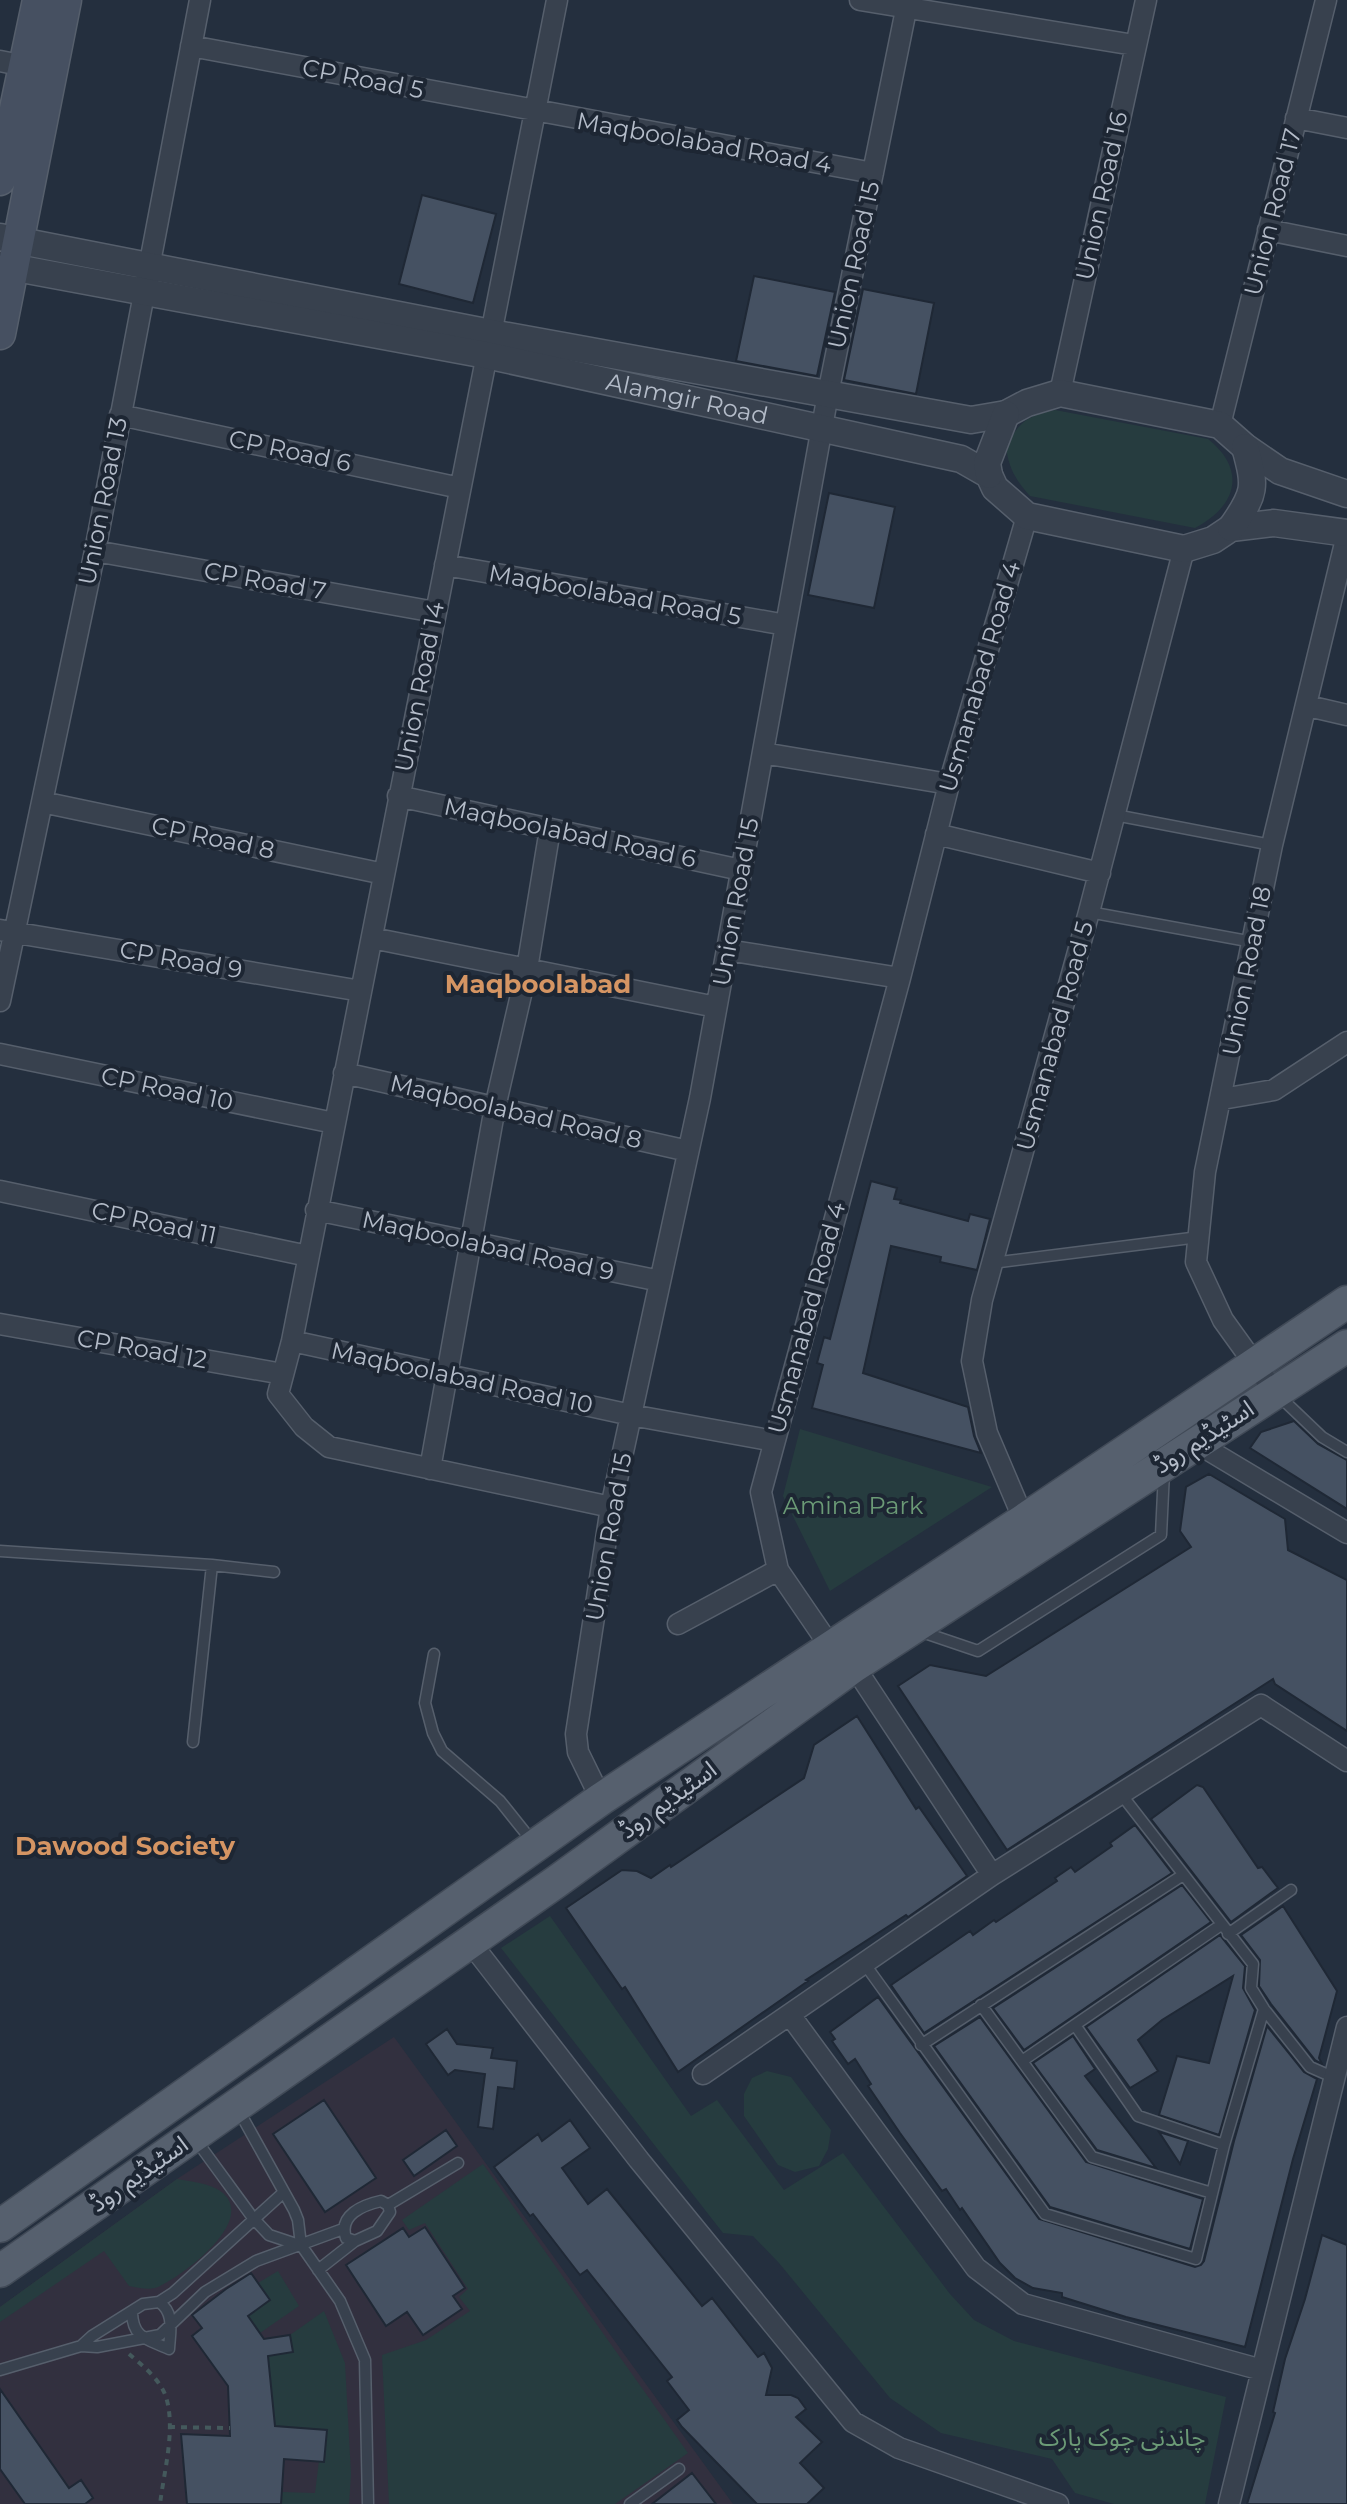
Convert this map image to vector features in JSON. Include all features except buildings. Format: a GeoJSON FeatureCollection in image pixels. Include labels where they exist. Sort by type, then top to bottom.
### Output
{"type":"FeatureCollection","features":[{"type":"Feature","properties":{"kind":"main road"},"geometry":{"type":"LineString","coordinates":[[0,180],[38,0]]}},
{"type":"Feature","properties":{"kind":"main road"},"geometry":{"type":"LineString","coordinates":[[0,334],[26,66],[66,0]]}},
{"type":"Feature","properties":{"kind":"main road","name":"اسٹیڈیم روڈ"},"geometry":{"type":"LineString","coordinates":[[0,2271],[470,1942],[1024,1520],[1347,1302]]}},
{"type":"Feature","properties":{"kind":"main road","name":"اسٹیڈیم روڈ"},"geometry":{"type":"LineString","coordinates":[[0,2226],[601,1799],[842,1656],[911,1628],[1347,1346]]}},
{"type":"Feature","properties":{"kind":"main road"},"geometry":{"type":"LineString","coordinates":[[182,2096],[199,2133]]}},
{"type":"Feature","properties":{"kind":"street","name":"Union Road 13"},"geometry":{"type":"LineString","coordinates":[[0,1001],[8,931],[42,802],[95,551],[200,0]]}},
{"type":"Feature","properties":{"kind":"street","name":"Union Road 14"},"geometry":{"type":"LineString","coordinates":[[283,1374],[557,0]]}},
{"type":"Feature","properties":{"kind":"street"},"geometry":{"type":"LineString","coordinates":[[860,0],[907,4],[1134,45]]}},
{"type":"Feature","properties":{"kind":"street","name":"Union Road 16"},"geometry":{"type":"LineString","coordinates":[[1060,393],[1146,0]]}},
{"type":"Feature","properties":{"kind":"street","name":"Union Road 17"},"geometry":{"type":"LineString","coordinates":[[1220,425],[1326,0]]}},
{"type":"Feature","properties":{"kind":"street","name":"Union Road 15"},"geometry":{"type":"LineString","coordinates":[[601,1799],[578,1752],[576,1734],[611,1507],[688,1151],[828,394],[907,4]]}},
{"type":"Feature","properties":{"kind":"street","name":"CP Road 5"},"geometry":{"type":"LineString","coordinates":[[191,46],[535,112]]}},
{"type":"Feature","properties":{"kind":"street","name":"Maqboolabad Road 4"},"geometry":{"type":"LineString","coordinates":[[535,112],[873,173]]}},
{"type":"Feature","properties":{"kind":"street"},"geometry":{"type":"LineString","coordinates":[[1296,118],[1347,128]]}},
{"type":"Feature","properties":{"kind":"street"},"geometry":{"type":"LineString","coordinates":[[1268,230],[1347,246]]}},
{"type":"Feature","properties":{"kind":"street","name":"Alamgir Road"},"geometry":{"type":"LineString","coordinates":[[9,253],[489,344],[828,394],[971,420],[1006,414],[1027,403],[1060,393],[1220,425]]}},
{"type":"Feature","properties":{"kind":"street","name":"Alamgir Road"},"geometry":{"type":"LineString","coordinates":[[489,344],[961,459],[989,475],[995,488],[1027,516],[1184,549]]}},
{"type":"Feature","properties":{"kind":"street"},"geometry":{"type":"LineString","coordinates":[[989,475],[987,463],[1006,414]]}},
{"type":"Feature","properties":{"kind":"street","name":"CP Road 6"},"geometry":{"type":"LineString","coordinates":[[120,415],[460,488]]}},
{"type":"Feature","properties":{"kind":"street"},"geometry":{"type":"LineString","coordinates":[[1220,425],[1280,471],[1347,494]]}},
{"type":"Feature","properties":{"kind":"street"},"geometry":{"type":"LineString","coordinates":[[1184,549],[1213,540],[1231,528],[1245,508],[1254,480],[1245,447]]}},
{"type":"Feature","properties":{"kind":"street","name":"Usmanabad Road 4"},"geometry":{"type":"LineString","coordinates":[[992,1875],[842,1656],[778,1570],[761,1492],[900,978],[949,784],[1027,516]]}},
{"type":"Feature","properties":{"kind":"street"},"geometry":{"type":"LineString","coordinates":[[1231,528],[1274,523],[1347,534]]}},
{"type":"Feature","properties":{"kind":"street","name":"Union Road 18"},"geometry":{"type":"LineString","coordinates":[[1274,1391],[1223,1320],[1196,1262],[1205,1172],[1272,845],[1308,706],[1347,534]]}},
{"type":"Feature","properties":{"kind":"street","name":"Usmanabad Road 5"},"geometry":{"type":"LineString","coordinates":[[1024,1520],[987,1433],[972,1361],[982,1300],[1100,873],[1184,549]]}},
{"type":"Feature","properties":{"kind":"street","name":"CP Road 7"},"geometry":{"type":"LineString","coordinates":[[95,551],[435,612]]}},
{"type":"Feature","properties":{"kind":"street","name":"Maqboolabad Road 5"},"geometry":{"type":"LineString","coordinates":[[445,565],[786,625]]}},
{"type":"Feature","properties":{"kind":"street"},"geometry":{"type":"LineString","coordinates":[[1308,706],[1347,715]]}},
{"type":"Feature","properties":{"kind":"street"},"geometry":{"type":"LineString","coordinates":[[763,753],[949,784]]}},
{"type":"Feature","properties":{"kind":"street","name":"Maqboolabad Road 6"},"geometry":{"type":"LineString","coordinates":[[398,796],[741,870]]}},
{"type":"Feature","properties":{"kind":"street","name":"CP Road 8"},"geometry":{"type":"LineString","coordinates":[[42,802],[384,874]]}},
{"type":"Feature","properties":{"kind":"street"},"geometry":{"type":"LineString","coordinates":[[430,1469],[495,1107],[527,969],[550,829]]}},
{"type":"Feature","properties":{"kind":"street"},"geometry":{"type":"LineString","coordinates":[[936,834],[1100,873]]}},
{"type":"Feature","properties":{"kind":"street","name":"CP Road 9"},"geometry":{"type":"LineString","coordinates":[[8,931],[361,991]]}},
{"type":"Feature","properties":{"kind":"street"},"geometry":{"type":"LineString","coordinates":[[372,938],[716,1007]]}},
{"type":"Feature","properties":{"kind":"street"},"geometry":{"type":"LineString","coordinates":[[727,950],[900,978]]}},
{"type":"Feature","properties":{"kind":"street"},"geometry":{"type":"LineString","coordinates":[[1222,1099],[1274,1090],[1347,1042]]}},
{"type":"Feature","properties":{"kind":"street","name":"CP Road 10"},"geometry":{"type":"LineString","coordinates":[[0,1054],[334,1123]]}},
{"type":"Feature","properties":{"kind":"street","name":"Maqboolabad Road 8"},"geometry":{"type":"LineString","coordinates":[[344,1073],[688,1151]]}},
{"type":"Feature","properties":{"kind":"street","name":"CP Road 11"},"geometry":{"type":"LineString","coordinates":[[0,1191],[308,1256]]}},
{"type":"Feature","properties":{"kind":"street","name":"Maqboolabad Road 9"},"geometry":{"type":"LineString","coordinates":[[316,1210],[660,1281]]}},
{"type":"Feature","properties":{"kind":"street","name":"CP Road 12"},"geometry":{"type":"LineString","coordinates":[[0,1324],[283,1374]]}},
{"type":"Feature","properties":{"kind":"street","name":"Maqboolabad Road 10"},"geometry":{"type":"LineString","coordinates":[[292,1341],[631,1415]]}},
{"type":"Feature","properties":{"kind":"street"},"geometry":{"type":"LineString","coordinates":[[283,1374],[278,1394],[304,1427],[329,1447],[611,1507]]}},
{"type":"Feature","properties":{"kind":"street"},"geometry":{"type":"LineString","coordinates":[[631,1415],[774,1441]]}},
{"type":"Feature","properties":{"kind":"street"},"geometry":{"type":"LineString","coordinates":[[1195,1442],[1347,1533]]}},
{"type":"Feature","properties":{"kind":"street"},"geometry":{"type":"LineString","coordinates":[[678,1624],[778,1570]]}},
{"type":"Feature","properties":{"kind":"street"},"geometry":{"type":"LineString","coordinates":[[703,2074],[992,1875],[1261,1705],[1344,1752]]}},
{"type":"Feature","properties":{"kind":"street"},"geometry":{"type":"LineString","coordinates":[[470,1942],[639,2160],[853,2422],[899,2448],[1058,2504]]}},
{"type":"Feature","properties":{"kind":"street"},"geometry":{"type":"LineString","coordinates":[[790,2015],[976,2268],[987,2277],[1023,2304],[1262,2370]]}},
{"type":"Feature","properties":{"kind":"street"},"geometry":{"type":"LineString","coordinates":[[1229,2504],[1341,2080],[1347,2027]]}},
{"type":"Feature","properties":{"kind":"lane"},"geometry":{"type":"LineString","coordinates":[[1115,815],[1272,845]]}},
{"type":"Feature","properties":{"kind":"lane"},"geometry":{"type":"LineString","coordinates":[[1089,912],[1253,942]]}},
{"type":"Feature","properties":{"kind":"lane"},"geometry":{"type":"LineString","coordinates":[[992,1263],[1199,1237]]}},
{"type":"Feature","properties":{"kind":"lane"},"geometry":{"type":"LineString","coordinates":[[1274,1391],[1322,1437],[1347,1452]]}},
{"type":"Feature","properties":{"kind":"lane"},"geometry":{"type":"LineString","coordinates":[[911,1628],[978,1651],[1161,1535],[1165,1462]]}},
{"type":"Feature","properties":{"kind":"lane"},"geometry":{"type":"LineString","coordinates":[[0,1551],[274,1572]]}},
{"type":"Feature","properties":{"kind":"lane"},"geometry":{"type":"LineString","coordinates":[[193,1742],[212,1565]]}},
{"type":"Feature","properties":{"kind":"lane"},"geometry":{"type":"LineString","coordinates":[[434,1654],[425,1703],[433,1733],[442,1751],[500,1801],[535,1846]]}},
{"type":"Feature","properties":{"kind":"lane"},"geometry":{"type":"LineString","coordinates":[[1121,1794],[1253,1964],[1251,1988],[1264,2009],[1310,2067],[1341,2080]]}},
{"type":"Feature","properties":{"kind":"lane"},"geometry":{"type":"LineString","coordinates":[[921,2045],[1183,1875]]}},
{"type":"Feature","properties":{"kind":"lane"},"geometry":{"type":"LineString","coordinates":[[1022,2061],[1291,1890]]}},
{"type":"Feature","properties":{"kind":"lane"},"geometry":{"type":"LineString","coordinates":[[864,1963],[1045,2214],[1196,2259],[1224,2145],[1264,2009]]}},
{"type":"Feature","properties":{"kind":"lane"},"geometry":{"type":"LineString","coordinates":[[981,2005],[1092,2157],[1212,2193]]}},
{"type":"Feature","properties":{"kind":"lane"},"geometry":{"type":"LineString","coordinates":[[1075,2025],[1138,2116],[1224,2145]]}},
{"type":"Feature","properties":{"kind":"lane"},"geometry":{"type":"LineString","coordinates":[[236,2106],[298,2220],[301,2245],[340,2301],[365,2360],[368,2504]]}},
{"type":"Feature","properties":{"kind":"lane"},"geometry":{"type":"LineString","coordinates":[[199,2133],[253,2218],[277,2240],[301,2245]]}},
{"type":"Feature","properties":{"kind":"lane"},"geometry":{"type":"LineString","coordinates":[[388,2205],[458,2163]]}},
{"type":"Feature","properties":{"kind":"lane"},"geometry":{"type":"LineString","coordinates":[[81,2346],[143,2304],[159,2302],[190,2279],[284,2192]]}},
{"type":"Feature","properties":{"kind":"lane"},"geometry":{"type":"LineString","coordinates":[[318,2270],[355,2241],[377,2231],[390,2212],[388,2205],[381,2201],[367,2204],[344,2222],[346,2238],[355,2241]]}},
{"type":"Feature","properties":{"kind":"lane"},"geometry":{"type":"LineString","coordinates":[[0,2370],[81,2346],[116,2344],[160,2335],[205,2292],[256,2261],[343,2229]]}},
{"type":"Feature","properties":{"kind":"lane"},"geometry":{"type":"LineString","coordinates":[[132,2313],[133,2329],[169,2349],[169,2312],[159,2302]]}},
{"type":"Feature","properties":{"kind":"lane"},"geometry":{"type":"LineString","coordinates":[[630,2504],[679,2469]]}},
{"type":"Feature","properties":{"kind":"path"},"geometry":{"type":"LineString","coordinates":[[116,2344],[146,2368],[166,2395],[169,2427],[160,2504]]}},
{"type":"Feature","properties":{"kind":"path"},"geometry":{"type":"LineString","coordinates":[[169,2427],[230,2428]]}},
{"type":"Feature","properties":{"kind":"shaded area"},"geometry":{"type":"Polygon","coordinates":[[[394,2037],[733,2504],[0,2504],[0,2307],[177,2179],[394,2037]]]}},
{"type":"Feature","properties":{"kind":"green space"},"geometry":{"type":"Polygon","coordinates":[[[1055,410],[1208,439],[1228,463],[1232,487],[1228,498],[1209,519],[1195,528],[1030,496],[1013,472],[1006,445],[1026,421],[1055,410]]]}},
{"type":"Feature","properties":{"kind":"green space","name":"Amina Park"},"geometry":{"type":"Polygon","coordinates":[[[800,1429],[992,1487],[830,1591],[783,1496],[800,1429]]]}},
{"type":"Feature","properties":{"kind":"green space","name":"چاندنی چوک پارک"},"geometry":{"type":"Polygon","coordinates":[[[550,1916],[691,2116],[717,2100],[784,2190],[843,2153],[950,2294],[974,2320],[1014,2341],[1226,2397],[1205,2504],[1114,2504],[1075,2493],[1052,2459],[941,2433],[890,2398],[779,2263],[753,2236],[723,2233],[501,1948],[550,1916]]]}},
{"type":"Feature","properties":{"kind":"green space"},"geometry":{"type":"Polygon","coordinates":[[[767,2071],[791,2077],[831,2130],[828,2149],[819,2166],[795,2172],[778,2165],[744,2116],[744,2094],[752,2078],[767,2071]]]}},
{"type":"Feature","properties":{"kind":"green space"},"geometry":{"type":"Polygon","coordinates":[[[483,2164],[688,2453],[615,2504],[389,2504],[382,2355],[426,2340],[470,2311],[459,2297],[468,2289],[425,2223],[409,2230],[402,2220],[483,2164]]]}},
{"type":"Feature","properties":{"kind":"green space"},"geometry":{"type":"Polygon","coordinates":[[[177,2179],[214,2187],[224,2194],[231,2206],[230,2219],[223,2233],[198,2260],[160,2286],[145,2289],[129,2286],[104,2251],[0,2322],[0,2307],[177,2179]]]}},
{"type":"Feature","properties":{"kind":"green space"},"geometry":{"type":"Polygon","coordinates":[[[278,2271],[299,2306],[260,2333],[248,2316],[270,2301],[258,2283],[278,2271]]]}},
{"type":"Feature","properties":{"kind":"green space"},"geometry":{"type":"Polygon","coordinates":[[[324,2311],[345,2363],[351,2474],[349,2504],[281,2504],[282,2492],[315,2493],[319,2461],[325,2461],[327,2431],[275,2426],[268,2356],[293,2352],[290,2335],[324,2311]]]}},
{"type":"Feature","properties":{"kind":"district","name":"Maqboolabad"},"geometry":{"type":"Point","coordinates":[538,984]}},
{"type":"Feature","properties":{"kind":"district","name":"Dawood Society"},"geometry":{"type":"Point","coordinates":[125,1846]}}]}
